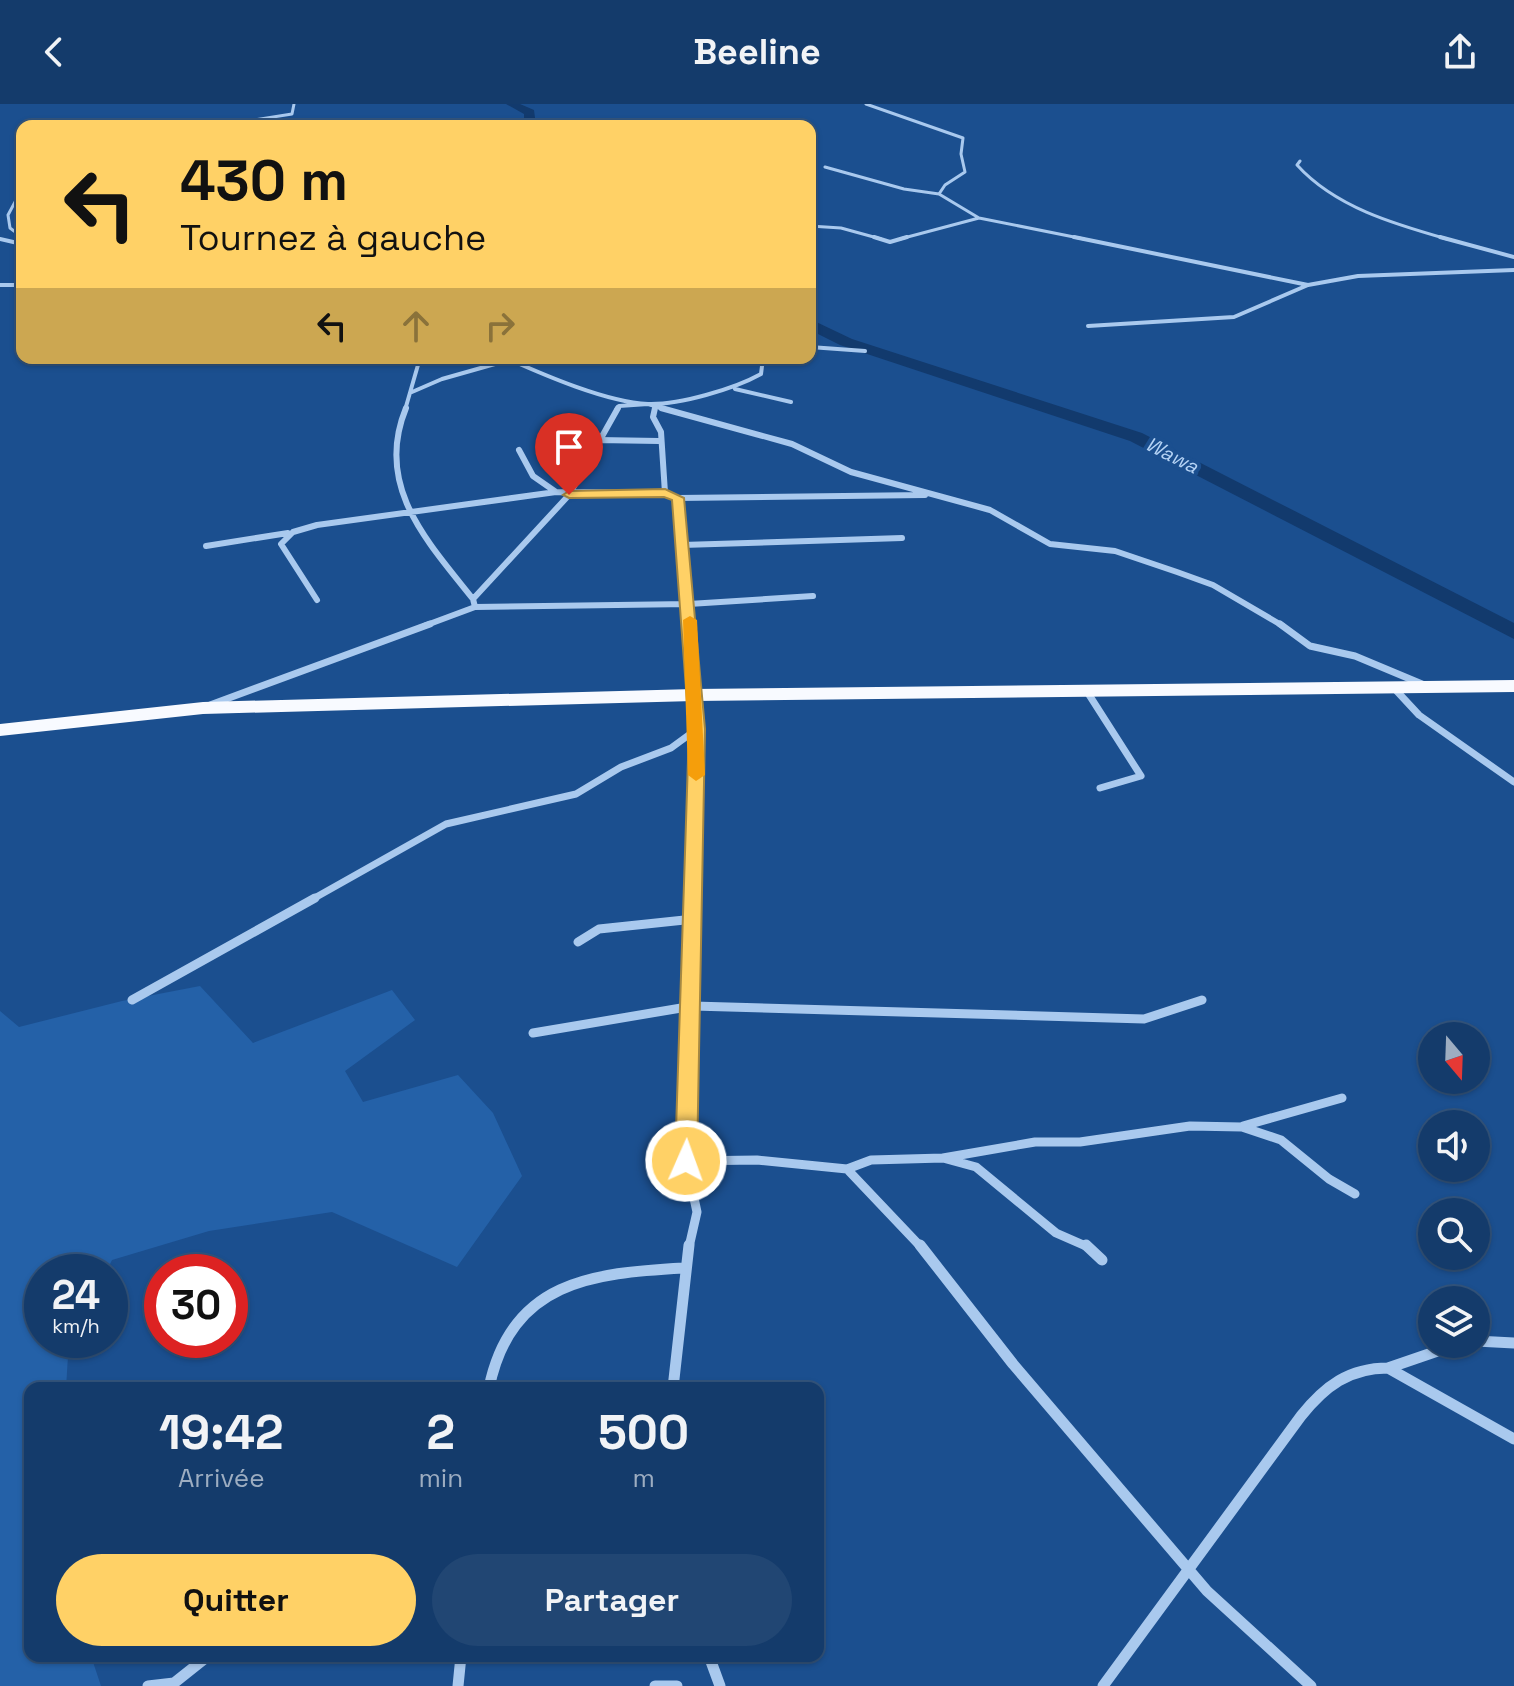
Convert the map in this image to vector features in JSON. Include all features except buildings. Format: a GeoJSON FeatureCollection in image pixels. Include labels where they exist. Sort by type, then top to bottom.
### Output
{"type":"FeatureCollection","features":[{"type":"Feature","properties":{"kind":"highway"},"geometry":{"type":"LineString","coordinates":[[0,730],[203,708],[694,695],[1514,686]]}},
{"type":"Feature","properties":{"kind":"street"},"geometry":{"type":"LineString","coordinates":[[254,120],[292,114],[294,104]]}},
{"type":"Feature","properties":{"kind":"street"},"geometry":{"type":"LineString","coordinates":[[866,104],[963,138],[961,154],[965,172],[945,185],[939,194]]}},
{"type":"Feature","properties":{"kind":"street"},"geometry":{"type":"LineString","coordinates":[[1300,161],[1297,165],[1302,173],[1334,198],[1445,238],[1514,257]]}},
{"type":"Feature","properties":{"kind":"street"},"geometry":{"type":"LineString","coordinates":[[825,167],[904,189],[939,194],[979,218],[1308,285]]}},
{"type":"Feature","properties":{"kind":"street"},"geometry":{"type":"LineString","coordinates":[[16,200],[8,215],[10,228],[16,232]]}},
{"type":"Feature","properties":{"kind":"street"},"geometry":{"type":"LineString","coordinates":[[816,225],[841,228],[890,242],[979,218]]}},
{"type":"Feature","properties":{"kind":"street"},"geometry":{"type":"LineString","coordinates":[[1088,326],[1234,317],[1308,285],[1358,276],[1514,270]]}},
{"type":"Feature","properties":{"kind":"street"},"geometry":{"type":"LineString","coordinates":[[816,347],[865,351]]}},
{"type":"Feature","properties":{"kind":"street"},"geometry":{"type":"LineString","coordinates":[[419,364],[412,392],[395,434],[396,469],[402,499],[421,533],[474,603]]}},
{"type":"Feature","properties":{"kind":"street"},"geometry":{"type":"LineString","coordinates":[[412,392],[492,364]]}},
{"type":"Feature","properties":{"kind":"street"},"geometry":{"type":"LineString","coordinates":[[519,364],[565,384],[792,444],[851,472],[990,510],[1050,544],[1115,551],[1213,585],[1289,629],[1310,646],[1355,656],[1426,686]]}},
{"type":"Feature","properties":{"kind":"street"},"geometry":{"type":"LineString","coordinates":[[474,603],[571,492],[619,406],[735,389],[761,374],[762,364]]}},
{"type":"Feature","properties":{"kind":"street"},"geometry":{"type":"LineString","coordinates":[[735,389],[791,402]]}},
{"type":"Feature","properties":{"kind":"street"},"geometry":{"type":"LineString","coordinates":[[655,408],[653,417],[661,432],[659,441],[665,493]]}},
{"type":"Feature","properties":{"kind":"street"},"geometry":{"type":"LineString","coordinates":[[598,440],[659,441]]}},
{"type":"Feature","properties":{"kind":"street"},"geometry":{"type":"LineString","coordinates":[[519,450],[531,474],[543,487],[556,492]]}},
{"type":"Feature","properties":{"kind":"street"},"geometry":{"type":"LineString","coordinates":[[206,546],[293,532],[340,520],[556,492],[665,493],[678,498],[935,495]]}},
{"type":"Feature","properties":{"kind":"street"},"geometry":{"type":"LineString","coordinates":[[674,1382],[684,1268],[697,1212],[686,1161],[693,1006],[697,729],[678,498]]}},
{"type":"Feature","properties":{"kind":"street"},"geometry":{"type":"LineString","coordinates":[[293,532],[281,544],[317,600]]}},
{"type":"Feature","properties":{"kind":"street"},"geometry":{"type":"LineString","coordinates":[[682,545],[902,538]]}},
{"type":"Feature","properties":{"kind":"street"},"geometry":{"type":"LineString","coordinates":[[203,708],[474,603],[689,604],[813,596]]}},
{"type":"Feature","properties":{"kind":"street"},"geometry":{"type":"LineString","coordinates":[[1393,687],[1430,724],[1488,759],[1514,782]]}},
{"type":"Feature","properties":{"kind":"street"},"geometry":{"type":"LineString","coordinates":[[1086,690],[1141,776],[1100,788]]}},
{"type":"Feature","properties":{"kind":"street"},"geometry":{"type":"LineString","coordinates":[[132,1000],[446,824],[576,794],[621,767],[671,748],[697,729]]}},
{"type":"Feature","properties":{"kind":"street"},"geometry":{"type":"LineString","coordinates":[[578,942],[599,929],[694,919]]}},
{"type":"Feature","properties":{"kind":"street"},"geometry":{"type":"LineString","coordinates":[[533,1033],[693,1006],[1144,1019],[1202,1000]]}},
{"type":"Feature","properties":{"kind":"street"},"geometry":{"type":"LineString","coordinates":[[686,1161],[757,1160],[847,1169],[871,1160],[943,1158],[1035,1142],[1080,1142],[1190,1126],[1242,1127],[1342,1098]]}},
{"type":"Feature","properties":{"kind":"street"},"geometry":{"type":"LineString","coordinates":[[1242,1127],[1281,1140],[1329,1179],[1355,1194]]}},
{"type":"Feature","properties":{"kind":"street"},"geometry":{"type":"LineString","coordinates":[[943,1158],[976,1167],[1056,1233],[1083,1242],[1102,1260]]}},
{"type":"Feature","properties":{"kind":"street"},"geometry":{"type":"LineString","coordinates":[[847,1169],[912,1235],[1013,1364],[1190,1569],[1239,1623],[1311,1686]]}},
{"type":"Feature","properties":{"kind":"street"},"geometry":{"type":"LineString","coordinates":[[490,1382],[492,1362],[518,1317],[563,1288],[605,1274],[684,1268]]}},
{"type":"Feature","properties":{"kind":"street"},"geometry":{"type":"LineString","coordinates":[[1490,1342],[1514,1343]]}},
{"type":"Feature","properties":{"kind":"street"},"geometry":{"type":"LineString","coordinates":[[1388,1368],[1418,1358]]}},
{"type":"Feature","properties":{"kind":"street"},"geometry":{"type":"LineString","coordinates":[[1103,1686],[1282,1446],[1302,1411],[1332,1382],[1369,1366],[1388,1368],[1514,1439]]}},
{"type":"Feature","properties":{"kind":"street"},"geometry":{"type":"LineString","coordinates":[[148,1686],[174,1683],[200,1662]]}},
{"type":"Feature","properties":{"kind":"street"},"geometry":{"type":"LineString","coordinates":[[458,1686],[460,1662]]}},
{"type":"Feature","properties":{"kind":"street"},"geometry":{"type":"LineString","coordinates":[[711,1662],[720,1686]]}},
{"type":"Feature","properties":{"kind":"street"},"geometry":{"type":"LineString","coordinates":[[655,1686],[677,1686]]}},
{"type":"Feature","properties":{"kind":"shaded area"},"geometry":{"type":"Polygon","coordinates":[[[200,986],[253,1043],[392,990],[415,1020],[345,1071],[363,1102],[458,1075],[493,1113],[522,1176],[457,1267],[332,1212],[209,1231],[128,1255],[24,1254],[24,1358],[68,1358],[66,1382],[24,1382],[24,1662],[93,1662],[101,1686],[0,1686],[0,1011],[19,1027],[122,1001],[200,986]]]}},
{"type":"Feature","properties":{"kind":"waterway","name":"Wawa"},"geometry":{"type":"LineString","coordinates":[[511,104],[530,112],[530,120]]}},
{"type":"Feature","properties":{"kind":"waterway","name":"Wawa"},"geometry":{"type":"LineString","coordinates":[[816,327],[846,342],[1136,437],[1514,632]]}},
{"type":"Feature","properties":{"kind":"slow traffic"},"geometry":{"type":"LineString","coordinates":[[690,620],[697,729],[696,775]]}},
{"type":"Feature","properties":{"kind":"route"},"geometry":{"type":"LineString","coordinates":[[569,495],[665,493],[678,498],[697,729],[693,1006],[686,1161]]}}]}
